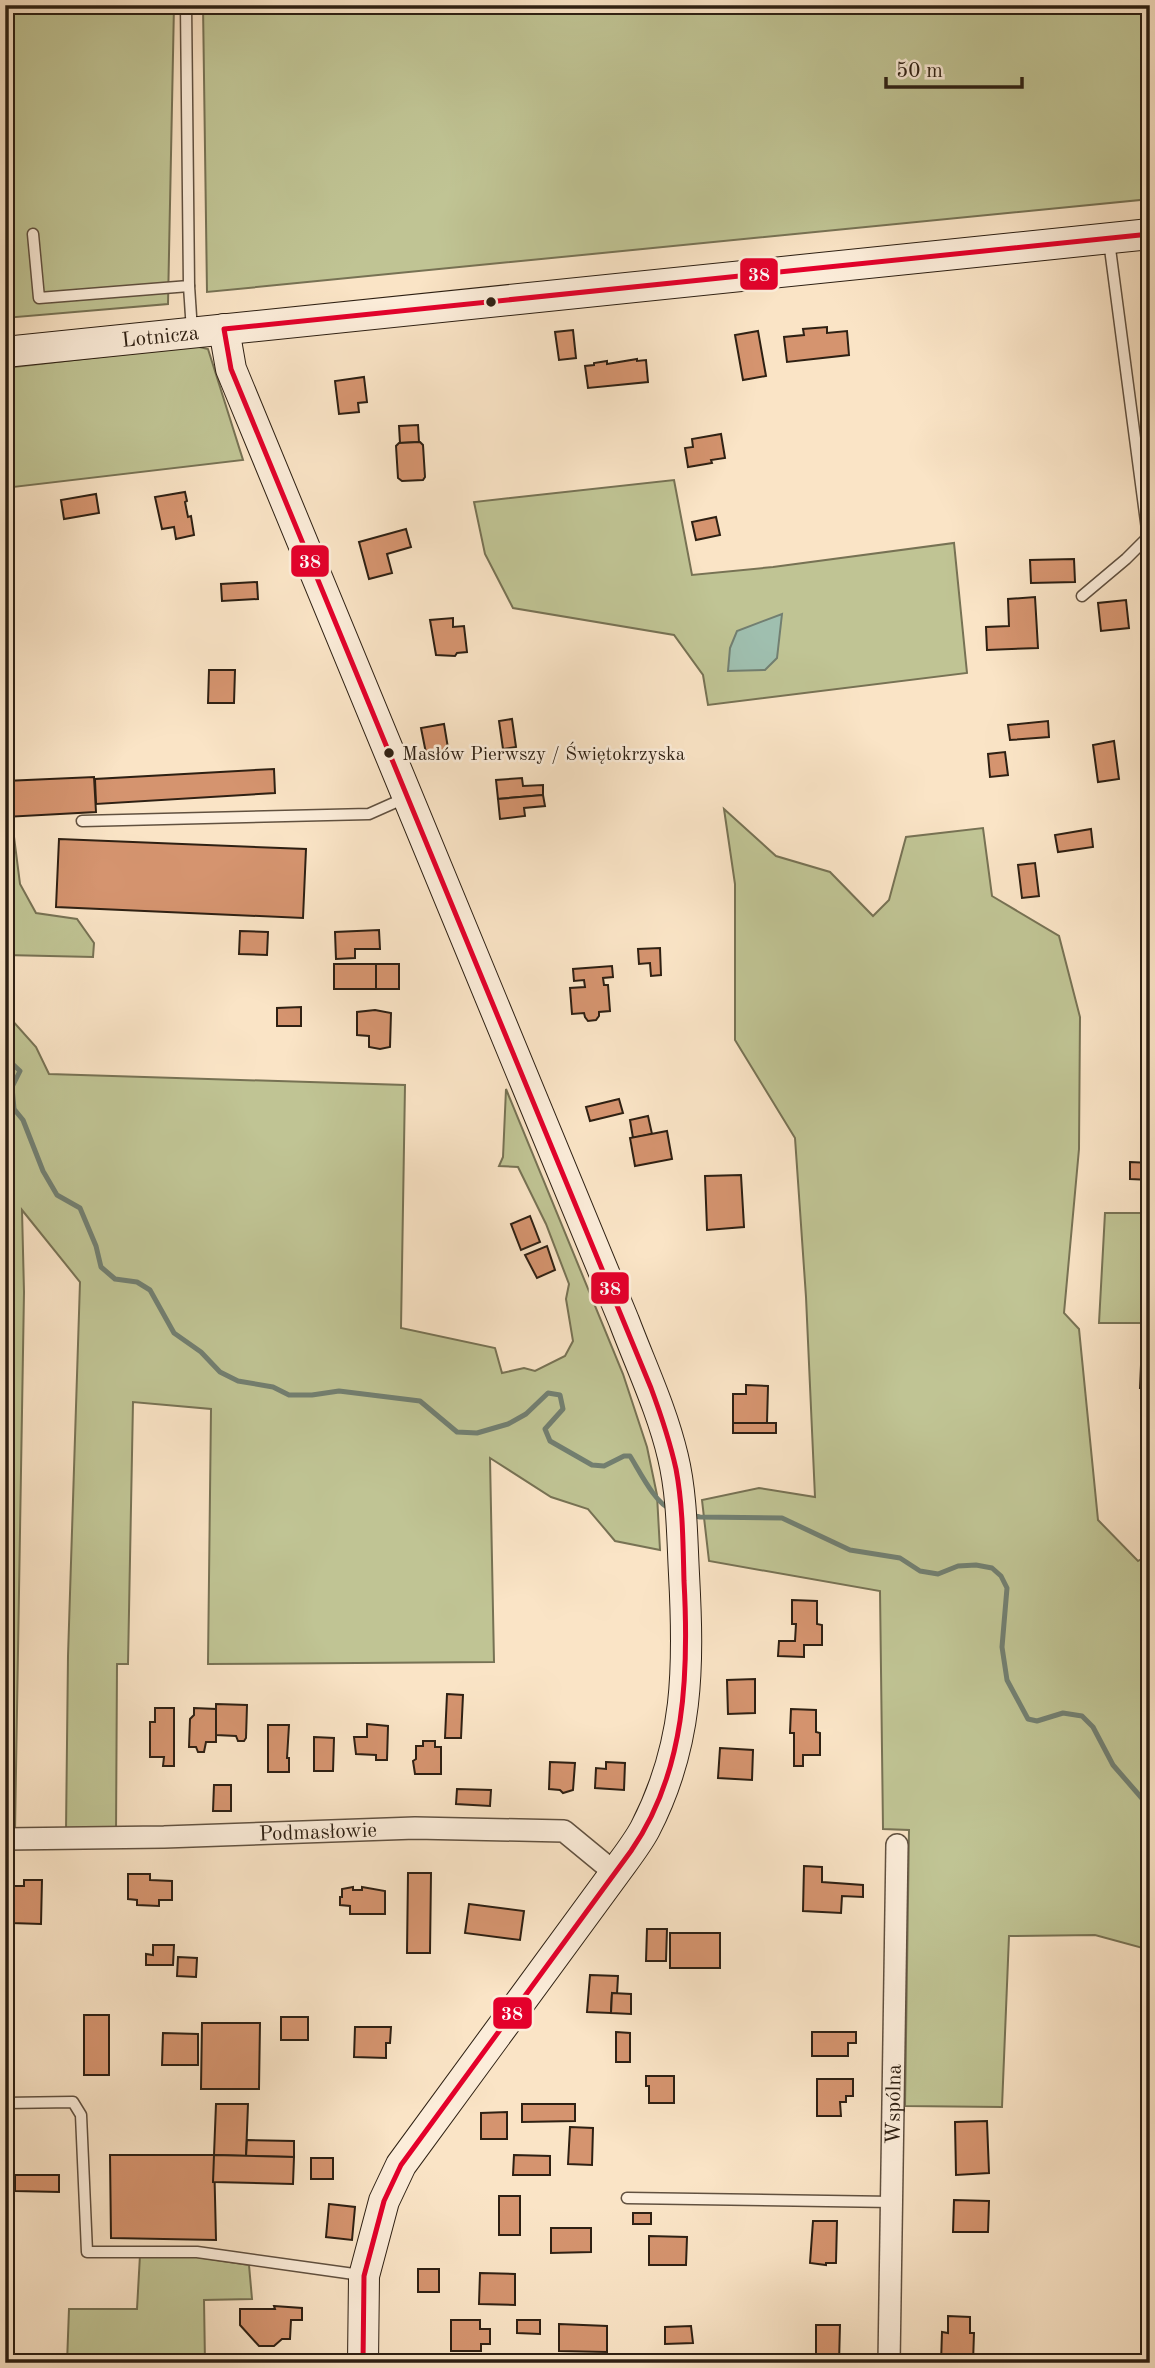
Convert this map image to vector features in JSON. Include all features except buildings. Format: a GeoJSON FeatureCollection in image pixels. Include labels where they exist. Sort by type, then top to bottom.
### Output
{"type":"FeatureCollection","features":[{"type":"Feature","properties":{"kind":"street","name":"Lotnicza"},"geometry":{"type":"LineString","coordinates":[[5,352],[1150,234]]}},
{"type":"Feature","properties":{"kind":"street"},"geometry":{"type":"LineString","coordinates":[[224,329],[231,369],[624,1321],[659,1413],[673,1459],[682,1532],[686,1619],[684,1710],[676,1751],[662,1794],[644,1831],[615,1873],[401,2165],[384,2201],[364,2276],[363,2363]]}},
{"type":"Feature","properties":{"kind":"street","name":"Podmasłowie"},"geometry":{"type":"LineString","coordinates":[[5,1839],[415,1828],[564,1831],[615,1873]]}},
{"type":"Feature","properties":{"kind":"street","name":"Wspólna"},"geometry":{"type":"LineString","coordinates":[[889,2363],[897,1845]]}},
{"type":"Feature","properties":{"kind":"lane"},"geometry":{"type":"LineString","coordinates":[[186,5],[189,286],[192,333]]}},
{"type":"Feature","properties":{"kind":"lane"},"geometry":{"type":"LineString","coordinates":[[33,234],[39,298],[189,286]]}},
{"type":"Feature","properties":{"kind":"lane"},"geometry":{"type":"LineString","coordinates":[[1082,597],[1148,537],[1109,239]]}},
{"type":"Feature","properties":{"kind":"lane"},"geometry":{"type":"LineString","coordinates":[[82,821],[369,814],[408,797]]}},
{"type":"Feature","properties":{"kind":"lane"},"geometry":{"type":"LineString","coordinates":[[5,2103],[72,2102],[81,2115],[87,2252],[197,2252],[364,2276]]}},
{"type":"Feature","properties":{"kind":"lane"},"geometry":{"type":"LineString","coordinates":[[627,2198],[893,2202]]}},
{"type":"Feature","properties":{"kind":"green space"},"geometry":{"type":"Polygon","coordinates":[[[5,5],[174,5],[168,304],[5,318],[5,5]]]}},
{"type":"Feature","properties":{"kind":"green space"},"geometry":{"type":"Polygon","coordinates":[[[203,5],[1150,5],[1150,199],[207,292],[203,5]]]}},
{"type":"Feature","properties":{"kind":"green space"},"geometry":{"type":"Polygon","coordinates":[[[195,346],[208,349],[243,460],[5,488],[5,368],[195,346]]]}},
{"type":"Feature","properties":{"kind":"green space"},"geometry":{"type":"Polygon","coordinates":[[[674,480],[692,575],[954,543],[967,673],[708,705],[703,675],[674,635],[513,608],[485,554],[474,502],[674,480]]]}},
{"type":"Feature","properties":{"kind":"green space"},"geometry":{"type":"Polygon","coordinates":[[[724,809],[776,856],[830,872],[873,916],[889,900],[906,837],[983,828],[992,896],[1059,936],[1080,1017],[1079,1149],[1064,1313],[1079,1329],[1098,1520],[1138,1561],[1150,1554],[1150,1950],[1095,1935],[1009,1936],[1002,2107],[905,2106],[909,1830],[883,1829],[880,1591],[709,1561],[702,1500],[759,1488],[815,1497],[806,1297],[795,1138],[735,1040],[735,884],[724,809]]]}},
{"type":"Feature","properties":{"kind":"green space"},"geometry":{"type":"Polygon","coordinates":[[[5,810],[13,829],[20,884],[36,913],[77,919],[94,943],[93,957],[5,955],[5,810]]]}},
{"type":"Feature","properties":{"kind":"green space"},"geometry":{"type":"Polygon","coordinates":[[[5,1005],[10,1018],[36,1047],[49,1074],[405,1085],[401,1328],[495,1348],[502,1373],[524,1368],[535,1371],[565,1356],[573,1341],[566,1299],[569,1284],[546,1224],[518,1167],[499,1166],[503,1157],[506,1089],[623,1374],[647,1447],[657,1495],[660,1550],[615,1541],[588,1509],[551,1497],[490,1458],[494,1662],[208,1664],[211,1409],[133,1402],[128,1664],[117,1664],[116,1834],[5,1835],[5,1005]],[[22,1210],[24,1292],[15,1831],[66,1831],[68,1656],[80,1282],[22,1210]]]}},
{"type":"Feature","properties":{"kind":"green space"},"geometry":{"type":"Polygon","coordinates":[[[1105,1213],[1150,1213],[1150,1323],[1099,1323],[1105,1213]]]}},
{"type":"Feature","properties":{"kind":"green space"},"geometry":{"type":"Polygon","coordinates":[[[140,2255],[197,2257],[249,2265],[252,2299],[204,2300],[205,2363],[67,2363],[69,2309],[137,2309],[140,2255]]]}},
{"type":"Feature","properties":{"kind":"shaded area"},"geometry":{"type":"Polygon","coordinates":[[[782,614],[777,658],[765,670],[728,671],[730,648],[737,631],[782,614]]]}},
{"type":"Feature","properties":{"kind":"waterway"},"geometry":{"type":"LineString","coordinates":[[5,1057],[20,1071],[12,1087],[14,1109],[23,1120],[43,1171],[57,1195],[80,1208],[96,1246],[101,1267],[115,1279],[137,1282],[150,1290],[174,1333],[201,1352],[220,1372],[238,1381],[273,1387],[289,1395],[339,1391],[420,1401],[457,1432],[477,1433],[508,1424],[526,1414],[548,1393],[560,1395],[563,1409],[545,1429],[550,1441],[592,1465],[604,1466],[624,1456],[630,1456],[654,1494],[671,1509]]}},
{"type":"Feature","properties":{"kind":"waterway"},"geometry":{"type":"LineString","coordinates":[[690,1515],[782,1518],[850,1550],[900,1558],[920,1571],[938,1574],[958,1566],[992,1568],[1001,1576],[1007,1588],[1002,1647],[1007,1680],[1028,1719],[1037,1721],[1063,1713],[1082,1716],[1093,1727],[1113,1765],[1146,1803],[1150,1814]]}},
{"type":"Feature","properties":{"kind":"transit line","name":"38"},"geometry":{"type":"LineString","coordinates":[[363,2363],[364,2276],[384,2201],[401,2165],[631,1851],[663,1788],[673,1755],[684,1686],[686,1651],[681,1511],[674,1459],[651,1388],[231,369],[224,329],[1150,234]]}},
{"type":"Feature","properties":{"kind":"place","name":"Masłów Pierwszy / Świętokrzyska"},"geometry":{"type":"Point","coordinates":[389,753]}}]}
